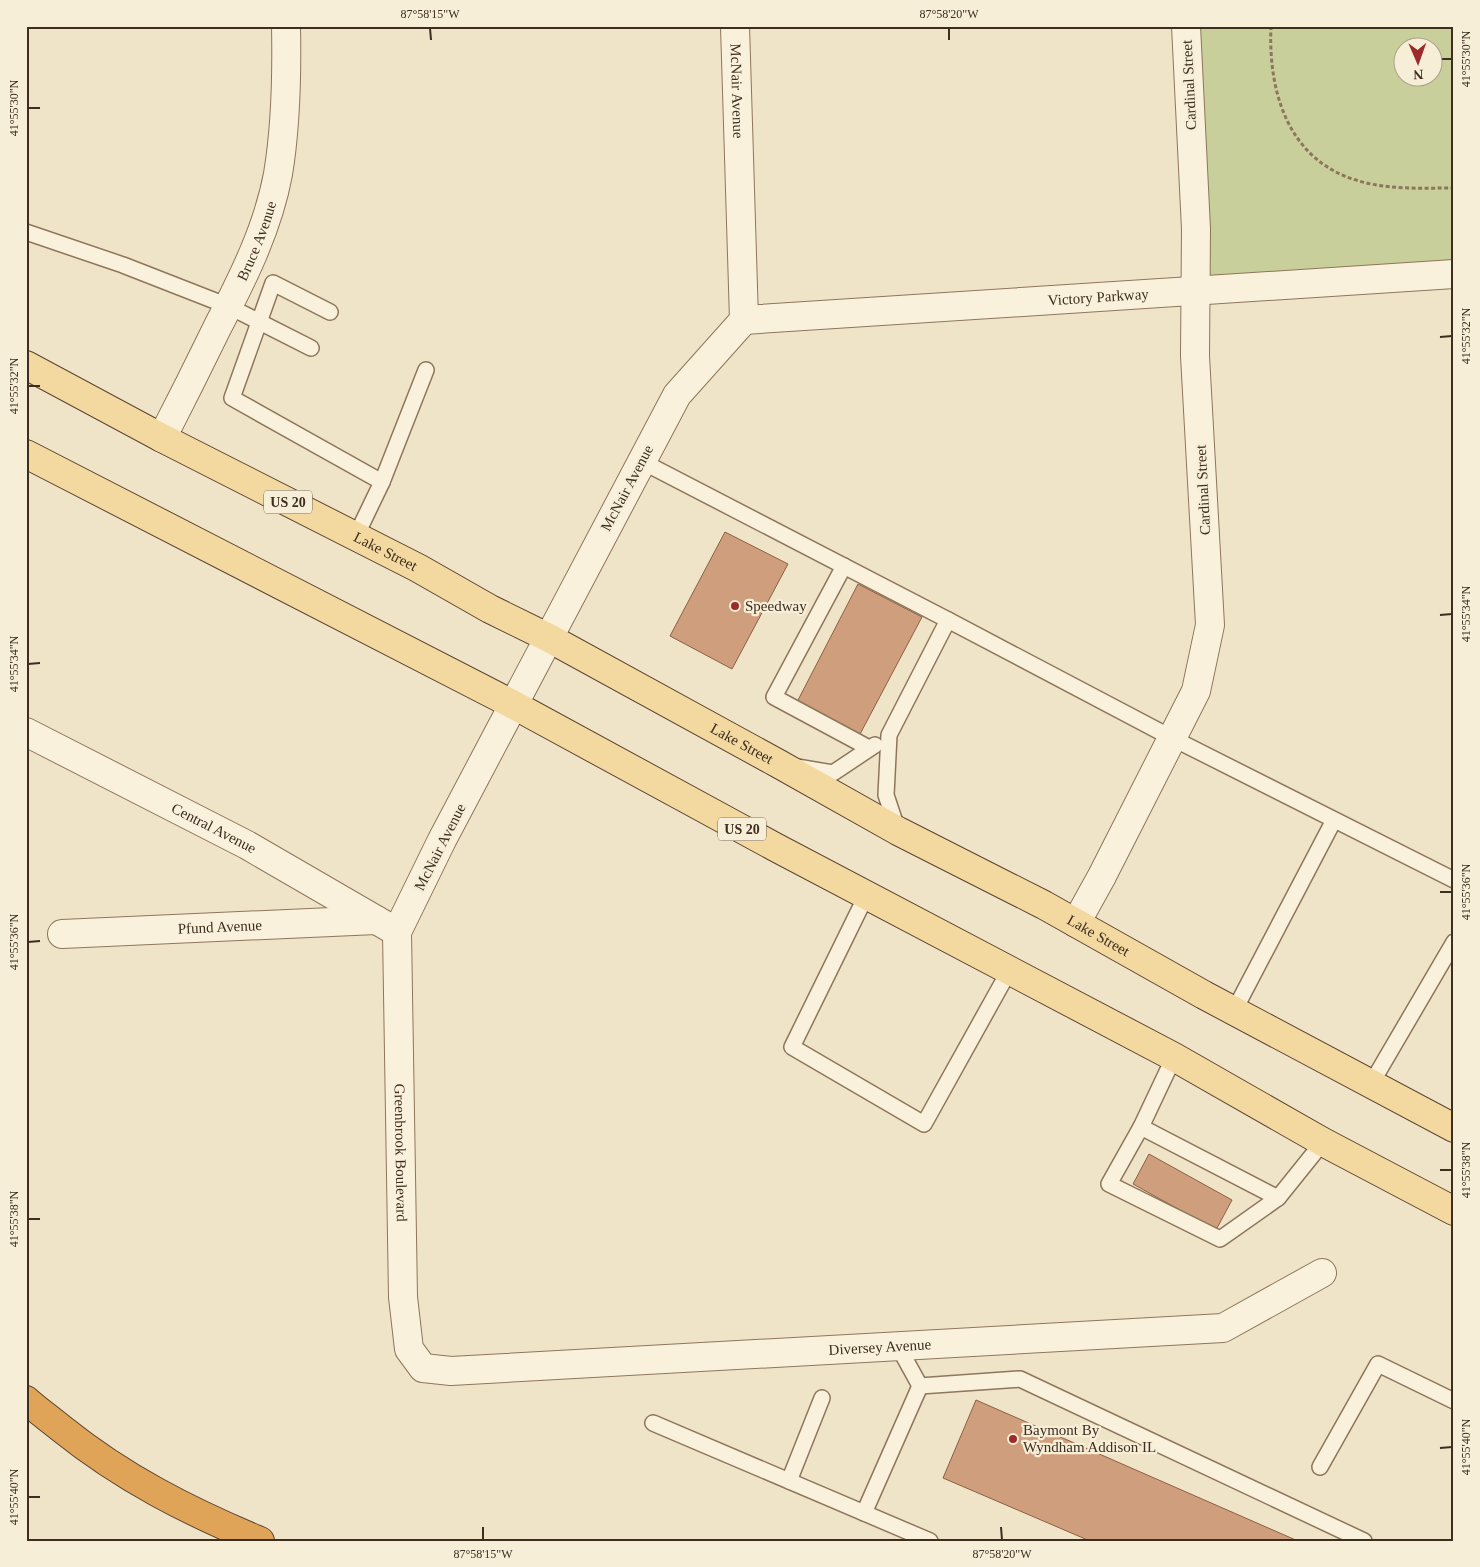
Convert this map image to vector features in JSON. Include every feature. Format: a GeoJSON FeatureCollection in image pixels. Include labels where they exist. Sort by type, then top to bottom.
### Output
{"type":"FeatureCollection","features":[{"type":"Feature","properties":{"kind":"highway"},"geometry":{"type":"LineString","coordinates":[[26,1400],[77,1441],[134,1480],[204,1518],[260,1541]]}},
{"type":"Feature","properties":{"kind":"main road","name":"Lake Street"},"geometry":{"type":"LineString","coordinates":[[26,366],[162,438],[418,568],[490,609],[549,638],[779,764],[898,831],[1076,923],[1234,1011],[1454,1128]]}},
{"type":"Feature","properties":{"kind":"main road","name":"US 20"},"geometry":{"type":"LineString","coordinates":[[26,454],[514,705],[776,847],[1174,1057],[1323,1142],[1454,1212]]}},
{"type":"Feature","properties":{"kind":"street","name":"Bruce Avenue"},"geometry":{"type":"LineString","coordinates":[[162,438],[228,306],[260,236],[278,175],[285,102],[286,26]]}},
{"type":"Feature","properties":{"kind":"street","name":"McNair Avenue"},"geometry":{"type":"LineString","coordinates":[[386,926],[442,840],[677,395],[744,320],[735,26]]}},
{"type":"Feature","properties":{"kind":"street","name":"Cardinal Street"},"geometry":{"type":"LineString","coordinates":[[1076,923],[1102,876],[1196,691],[1210,624],[1196,356],[1196,229],[1186,26]]}},
{"type":"Feature","properties":{"kind":"street","name":"Victory Parkway"},"geometry":{"type":"LineString","coordinates":[[744,320],[1454,274]]}},
{"type":"Feature","properties":{"kind":"street","name":"Central Avenue"},"geometry":{"type":"LineString","coordinates":[[26,732],[247,845],[386,926]]}},
{"type":"Feature","properties":{"kind":"street","name":"Pfund Avenue"},"geometry":{"type":"LineString","coordinates":[[62,934],[386,926]]}},
{"type":"Feature","properties":{"kind":"street","name":"Greenbrook Boulevard"},"geometry":{"type":"LineString","coordinates":[[386,926],[404,1302],[409,1349],[423,1368]]}},
{"type":"Feature","properties":{"kind":"street","name":"Diversey Avenue"},"geometry":{"type":"LineString","coordinates":[[423,1368],[451,1372],[1223,1328],[1322,1273]]}},
{"type":"Feature","properties":{"kind":"lane"},"geometry":{"type":"LineString","coordinates":[[26,232],[124,265],[228,306],[311,348]]}},
{"type":"Feature","properties":{"kind":"lane"},"geometry":{"type":"LineString","coordinates":[[330,312],[273,283],[232,398],[382,482]]}},
{"type":"Feature","properties":{"kind":"lane"},"geometry":{"type":"LineString","coordinates":[[356,536],[382,482],[426,370]]}},
{"type":"Feature","properties":{"kind":"lane"},"geometry":{"type":"LineString","coordinates":[[641,461],[1172,738],[1454,880]]}},
{"type":"Feature","properties":{"kind":"lane"},"geometry":{"type":"LineString","coordinates":[[844,566],[774,697],[870,748]]}},
{"type":"Feature","properties":{"kind":"lane"},"geometry":{"type":"LineString","coordinates":[[898,831],[886,795],[889,735],[948,620]]}},
{"type":"Feature","properties":{"kind":"lane"},"geometry":{"type":"LineString","coordinates":[[779,764],[833,773],[889,735]]}},
{"type":"Feature","properties":{"kind":"lane"},"geometry":{"type":"LineString","coordinates":[[1234,1011],[1334,820]]}},
{"type":"Feature","properties":{"kind":"lane"},"geometry":{"type":"LineString","coordinates":[[867,894],[792,1047],[924,1124],[1009,971]]}},
{"type":"Feature","properties":{"kind":"lane"},"geometry":{"type":"LineString","coordinates":[[1371,1084],[1454,942]]}},
{"type":"Feature","properties":{"kind":"lane"},"geometry":{"type":"LineString","coordinates":[[1174,1057],[1141,1127],[1109,1184],[1220,1239],[1278,1198],[1323,1142]]}},
{"type":"Feature","properties":{"kind":"lane"},"geometry":{"type":"LineString","coordinates":[[1141,1127],[1278,1198]]}},
{"type":"Feature","properties":{"kind":"lane"},"geometry":{"type":"LineString","coordinates":[[898,1346],[920,1386]]}},
{"type":"Feature","properties":{"kind":"lane"},"geometry":{"type":"LineString","coordinates":[[1320,1467],[1378,1364],[1454,1401]]}},
{"type":"Feature","properties":{"kind":"lane"},"geometry":{"type":"LineString","coordinates":[[920,1386],[1020,1379],[1364,1541]]}},
{"type":"Feature","properties":{"kind":"lane"},"geometry":{"type":"LineString","coordinates":[[864,1512],[920,1386]]}},
{"type":"Feature","properties":{"kind":"lane"},"geometry":{"type":"LineString","coordinates":[[789,1481],[822,1398]]}},
{"type":"Feature","properties":{"kind":"lane"},"geometry":{"type":"LineString","coordinates":[[653,1423],[930,1541]]}},
{"type":"Feature","properties":{"kind":"path"},"geometry":{"type":"LineString","coordinates":[[1271,26],[1270,51],[1274,85],[1283,115],[1295,136],[1316,160],[1338,174],[1360,182],[1399,188],[1454,188]]}},
{"type":"Feature","properties":{"kind":"green space"},"geometry":{"type":"Polygon","coordinates":[[[1198,26],[1454,26],[1454,262],[1210,276],[1206,261],[1198,26]]]}},
{"type":"Feature","properties":{"kind":"building"},"geometry":{"type":"Polygon","coordinates":[[[725,532],[788,564],[732,669],[670,636],[725,532]]]}},
{"type":"Feature","properties":{"kind":"building"},"geometry":{"type":"Polygon","coordinates":[[[858,584],[922,617],[859,736],[796,704],[858,584]]]}},
{"type":"Feature","properties":{"kind":"building"},"geometry":{"type":"Polygon","coordinates":[[[1149,1154],[1232,1200],[1216,1230],[1133,1184],[1149,1154]]]}},
{"type":"Feature","properties":{"kind":"building","name":"Baymont By Wyndham Addison IL"},"geometry":{"type":"Polygon","coordinates":[[[976,1400],[1298,1541],[1090,1541],[943,1478],[976,1400]]]}},
{"type":"Feature","properties":{"kind":"place","name":"Speedway"},"geometry":{"type":"Point","coordinates":[735,606]}},
{"type":"Feature","properties":{"kind":"place","name":"Baymont By Wyndham Addison IL"},"geometry":{"type":"Point","coordinates":[1013,1439]}}]}
